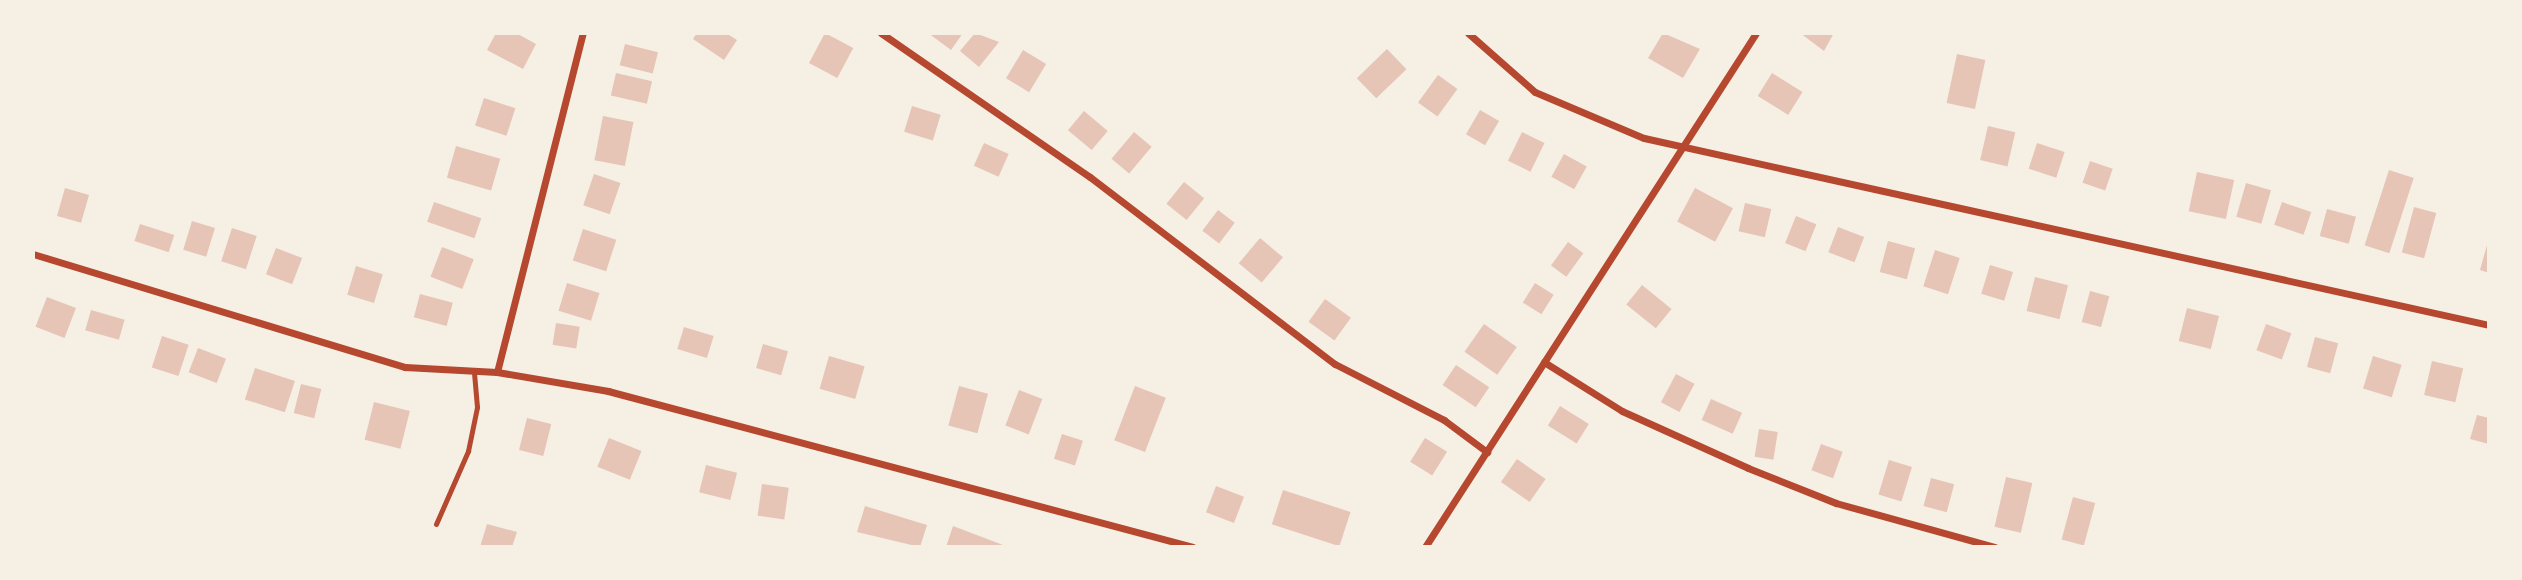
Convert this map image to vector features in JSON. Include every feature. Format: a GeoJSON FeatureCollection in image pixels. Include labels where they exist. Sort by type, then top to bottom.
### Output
{"type":"FeatureCollection","features":[{"type":"Feature","properties":{"kind":"street"},"geometry":{"type":"LineString","coordinates":[[498,372],[583,33]]}},
{"type":"Feature","properties":{"kind":"street"},"geometry":{"type":"LineString","coordinates":[[881,33],[1090,177],[1335,364],[1444,420],[1486,452]]}},
{"type":"Feature","properties":{"kind":"street"},"geometry":{"type":"LineString","coordinates":[[1468,33],[1535,92],[1644,138],[2489,325]]}},
{"type":"Feature","properties":{"kind":"street"},"geometry":{"type":"LineString","coordinates":[[1425,547],[1756,33]]}},
{"type":"Feature","properties":{"kind":"street"},"geometry":{"type":"LineString","coordinates":[[33,254],[405,367],[474,374],[498,372],[608,391],[1193,547]]}},
{"type":"Feature","properties":{"kind":"street"},"geometry":{"type":"LineString","coordinates":[[1544,362],[1622,411],[1748,468],[1836,503],[1995,547]]}},
{"type":"Feature","properties":{"kind":"lane"},"geometry":{"type":"LineString","coordinates":[[436,524],[468,451],[477,407],[474,374]]}},
{"type":"Feature","properties":{"kind":"building"},"geometry":{"type":"Polygon","coordinates":[[[496,33],[516,33],[536,44],[523,69],[487,50],[496,33]]]}},
{"type":"Feature","properties":{"kind":"building"},"geometry":{"type":"Polygon","coordinates":[[[697,33],[726,33],[737,40],[724,60],[693,39],[697,33]]]}},
{"type":"Feature","properties":{"kind":"building"},"geometry":{"type":"Polygon","coordinates":[[[825,33],[853,48],[837,78],[809,63],[825,33]]]}},
{"type":"Feature","properties":{"kind":"building"},"geometry":{"type":"Polygon","coordinates":[[[928,33],[963,33],[951,50],[928,33]]]}},
{"type":"Feature","properties":{"kind":"building"},"geometry":{"type":"Polygon","coordinates":[[[975,33],[999,42],[979,67],[960,51],[975,33]]]}},
{"type":"Feature","properties":{"kind":"building"},"geometry":{"type":"Polygon","coordinates":[[[1663,33],[1700,49],[1683,78],[1648,58],[1663,33]]]}},
{"type":"Feature","properties":{"kind":"building"},"geometry":{"type":"Polygon","coordinates":[[[1800,33],[1834,33],[1824,51],[1800,33]]]}},
{"type":"Feature","properties":{"kind":"building"},"geometry":{"type":"Polygon","coordinates":[[[625,44],[658,52],[653,74],[620,65],[625,44]]]}},
{"type":"Feature","properties":{"kind":"building"},"geometry":{"type":"Polygon","coordinates":[[[1387,49],[1406,69],[1376,98],[1357,78],[1387,49]]]}},
{"type":"Feature","properties":{"kind":"building"},"geometry":{"type":"Polygon","coordinates":[[[1023,50],[1046,64],[1029,92],[1006,78],[1023,50]]]}},
{"type":"Feature","properties":{"kind":"building"},"geometry":{"type":"Polygon","coordinates":[[[1957,54],[1985,60],[1975,109],[1947,103],[1957,54]]]}},
{"type":"Feature","properties":{"kind":"building"},"geometry":{"type":"Polygon","coordinates":[[[616,73],[652,81],[647,104],[611,95],[616,73]]]}},
{"type":"Feature","properties":{"kind":"building"},"geometry":{"type":"Polygon","coordinates":[[[1772,73],[1803,92],[1788,115],[1758,96],[1772,73]]]}},
{"type":"Feature","properties":{"kind":"building"},"geometry":{"type":"Polygon","coordinates":[[[1438,75],[1457,89],[1437,117],[1418,103],[1438,75]]]}},
{"type":"Feature","properties":{"kind":"building"},"geometry":{"type":"Polygon","coordinates":[[[484,98],[515,108],[506,136],[475,126],[484,98]]]}},
{"type":"Feature","properties":{"kind":"building"},"geometry":{"type":"Polygon","coordinates":[[[912,106],[941,115],[933,141],[904,132],[912,106]]]}},
{"type":"Feature","properties":{"kind":"building"},"geometry":{"type":"Polygon","coordinates":[[[1480,110],[1499,121],[1485,145],[1466,134],[1480,110]]]}},
{"type":"Feature","properties":{"kind":"building"},"geometry":{"type":"Polygon","coordinates":[[[1084,111],[1108,131],[1092,150],[1068,130],[1084,111]]]}},
{"type":"Feature","properties":{"kind":"building"},"geometry":{"type":"Polygon","coordinates":[[[603,116],[633,122],[625,166],[594,160],[603,116]]]}},
{"type":"Feature","properties":{"kind":"building"},"geometry":{"type":"Polygon","coordinates":[[[1988,126],[2015,132],[2007,166],[1980,160],[1988,126]]]}},
{"type":"Feature","properties":{"kind":"building"},"geometry":{"type":"Polygon","coordinates":[[[1134,132],[1152,147],[1129,174],[1112,159],[1134,132]]]}},
{"type":"Feature","properties":{"kind":"building"},"geometry":{"type":"Polygon","coordinates":[[[1522,132],[1544,143],[1530,172],[1508,161],[1522,132]]]}},
{"type":"Feature","properties":{"kind":"building"},"geometry":{"type":"Polygon","coordinates":[[[984,143],[1009,154],[998,177],[974,166],[984,143]]]}},
{"type":"Feature","properties":{"kind":"building"},"geometry":{"type":"Polygon","coordinates":[[[2037,143],[2065,152],[2056,178],[2029,169],[2037,143]]]}},
{"type":"Feature","properties":{"kind":"building"},"geometry":{"type":"Polygon","coordinates":[[[456,146],[500,159],[491,190],[447,178],[456,146]]]}},
{"type":"Feature","properties":{"kind":"building"},"geometry":{"type":"Polygon","coordinates":[[[1564,154],[1587,167],[1574,189],[1551,177],[1564,154]]]}},
{"type":"Feature","properties":{"kind":"building"},"geometry":{"type":"Polygon","coordinates":[[[2090,161],[2113,169],[2105,191],[2083,183],[2090,161]]]}},
{"type":"Feature","properties":{"kind":"building"},"geometry":{"type":"Polygon","coordinates":[[[2389,170],[2414,178],[2389,253],[2365,245],[2389,170]]]}},
{"type":"Feature","properties":{"kind":"building"},"geometry":{"type":"Polygon","coordinates":[[[2197,172],[2234,180],[2226,219],[2189,211],[2197,172]]]}},
{"type":"Feature","properties":{"kind":"building"},"geometry":{"type":"Polygon","coordinates":[[[594,174],[620,183],[610,214],[583,205],[594,174]]]}},
{"type":"Feature","properties":{"kind":"building"},"geometry":{"type":"Polygon","coordinates":[[[1184,182],[1204,198],[1187,220],[1166,204],[1184,182]]]}},
{"type":"Feature","properties":{"kind":"building"},"geometry":{"type":"Polygon","coordinates":[[[2246,183],[2271,190],[2261,224],[2236,217],[2246,183]]]}},
{"type":"Feature","properties":{"kind":"building"},"geometry":{"type":"Polygon","coordinates":[[[65,188],[89,195],[81,223],[57,216],[65,188]]]}},
{"type":"Feature","properties":{"kind":"building"},"geometry":{"type":"Polygon","coordinates":[[[1695,188],[1733,208],[1715,242],[1677,222],[1695,188]]]}},
{"type":"Feature","properties":{"kind":"building"},"geometry":{"type":"Polygon","coordinates":[[[434,202],[481,218],[474,238],[427,222],[434,202]]]}},
{"type":"Feature","properties":{"kind":"building"},"geometry":{"type":"Polygon","coordinates":[[[2282,202],[2311,212],[2303,235],[2274,225],[2282,202]]]}},
{"type":"Feature","properties":{"kind":"building"},"geometry":{"type":"Polygon","coordinates":[[[1745,203],[1771,209],[1765,237],[1738,231],[1745,203]]]}},
{"type":"Feature","properties":{"kind":"building"},"geometry":{"type":"Polygon","coordinates":[[[2414,207],[2436,213],[2424,258],[2402,252],[2414,207]]]}},
{"type":"Feature","properties":{"kind":"building"},"geometry":{"type":"Polygon","coordinates":[[[2327,209],[2356,217],[2349,244],[2320,236],[2327,209]]]}},
{"type":"Feature","properties":{"kind":"building"},"geometry":{"type":"Polygon","coordinates":[[[1218,210],[1235,223],[1219,243],[1202,231],[1218,210]]]}},
{"type":"Feature","properties":{"kind":"building"},"geometry":{"type":"Polygon","coordinates":[[[1796,216],[1816,224],[1806,251],[1785,243],[1796,216]]]}},
{"type":"Feature","properties":{"kind":"building"},"geometry":{"type":"Polygon","coordinates":[[[192,221],[215,228],[206,257],[183,250],[192,221]]]}},
{"type":"Feature","properties":{"kind":"building"},"geometry":{"type":"Polygon","coordinates":[[[140,224],[174,235],[169,252],[134,241],[140,224]]]}},
{"type":"Feature","properties":{"kind":"building"},"geometry":{"type":"Polygon","coordinates":[[[1838,227],[1864,237],[1854,262],[1828,252],[1838,227]]]}},
{"type":"Feature","properties":{"kind":"building"},"geometry":{"type":"Polygon","coordinates":[[[232,228],[257,236],[246,269],[221,261],[232,228]]]}},
{"type":"Feature","properties":{"kind":"building"},"geometry":{"type":"Polygon","coordinates":[[[583,229],[616,240],[606,271],[573,260],[583,229]]]}},
{"type":"Feature","properties":{"kind":"building"},"geometry":{"type":"Polygon","coordinates":[[[1260,238],[1283,257],[1262,283],[1239,263],[1260,238]]]}},
{"type":"Feature","properties":{"kind":"building"},"geometry":{"type":"Polygon","coordinates":[[[2489,238],[2489,273],[2480,270],[2489,238]]]}},
{"type":"Feature","properties":{"kind":"building"},"geometry":{"type":"Polygon","coordinates":[[[1888,241],[1915,248],[1907,279],[1880,272],[1888,241]]]}},
{"type":"Feature","properties":{"kind":"building"},"geometry":{"type":"Polygon","coordinates":[[[1568,242],[1583,253],[1566,277],[1551,265],[1568,242]]]}},
{"type":"Feature","properties":{"kind":"building"},"geometry":{"type":"Polygon","coordinates":[[[442,247],[474,259],[462,289],[431,277],[442,247]]]}},
{"type":"Feature","properties":{"kind":"building"},"geometry":{"type":"Polygon","coordinates":[[[276,248],[302,258],[292,284],[266,274],[276,248]]]}},
{"type":"Feature","properties":{"kind":"building"},"geometry":{"type":"Polygon","coordinates":[[[1935,250],[1960,258],[1948,294],[1923,286],[1935,250]]]}},
{"type":"Feature","properties":{"kind":"building"},"geometry":{"type":"Polygon","coordinates":[[[1990,265],[2013,272],[2004,301],[1981,294],[1990,265]]]}},
{"type":"Feature","properties":{"kind":"building"},"geometry":{"type":"Polygon","coordinates":[[[356,266],[383,274],[374,303],[347,295],[356,266]]]}},
{"type":"Feature","properties":{"kind":"building"},"geometry":{"type":"Polygon","coordinates":[[[2035,277],[2068,285],[2060,319],[2027,311],[2035,277]]]}},
{"type":"Feature","properties":{"kind":"building"},"geometry":{"type":"Polygon","coordinates":[[[567,283],[600,293],[591,321],[559,311],[567,283]]]}},
{"type":"Feature","properties":{"kind":"building"},"geometry":{"type":"Polygon","coordinates":[[[1535,283],[1554,295],[1541,314],[1523,303],[1535,283]]]}},
{"type":"Feature","properties":{"kind":"building"},"geometry":{"type":"Polygon","coordinates":[[[1642,285],[1672,309],[1656,328],[1626,304],[1642,285]]]}},
{"type":"Feature","properties":{"kind":"building"},"geometry":{"type":"Polygon","coordinates":[[[2090,291],[2109,296],[2101,327],[2082,322],[2090,291]]]}},
{"type":"Feature","properties":{"kind":"building"},"geometry":{"type":"Polygon","coordinates":[[[420,294],[453,303],[447,326],[414,317],[420,294]]]}},
{"type":"Feature","properties":{"kind":"building"},"geometry":{"type":"Polygon","coordinates":[[[47,297],[76,308],[64,338],[36,327],[47,297]]]}},
{"type":"Feature","properties":{"kind":"building"},"geometry":{"type":"Polygon","coordinates":[[[1325,299],[1351,318],[1334,340],[1309,322],[1325,299]]]}},
{"type":"Feature","properties":{"kind":"building"},"geometry":{"type":"Polygon","coordinates":[[[2187,308],[2219,316],[2211,349],[2179,341],[2187,308]]]}},
{"type":"Feature","properties":{"kind":"building"},"geometry":{"type":"Polygon","coordinates":[[[91,310],[125,320],[119,340],[85,330],[91,310]]]}},
{"type":"Feature","properties":{"kind":"building"},"geometry":{"type":"Polygon","coordinates":[[[556,323],[580,327],[576,348],[553,345],[556,323]]]}},
{"type":"Feature","properties":{"kind":"building"},"geometry":{"type":"Polygon","coordinates":[[[1484,324],[1517,347],[1497,375],[1464,352],[1484,324]]]}},
{"type":"Feature","properties":{"kind":"building"},"geometry":{"type":"Polygon","coordinates":[[[2266,324],[2291,333],[2282,360],[2256,350],[2266,324]]]}},
{"type":"Feature","properties":{"kind":"building"},"geometry":{"type":"Polygon","coordinates":[[[684,327],[714,336],[707,358],[677,349],[684,327]]]}},
{"type":"Feature","properties":{"kind":"building"},"geometry":{"type":"Polygon","coordinates":[[[162,336],[189,345],[178,376],[152,367],[162,336]]]}},
{"type":"Feature","properties":{"kind":"building"},"geometry":{"type":"Polygon","coordinates":[[[2315,337],[2338,343],[2330,373],[2307,367],[2315,337]]]}},
{"type":"Feature","properties":{"kind":"building"},"geometry":{"type":"Polygon","coordinates":[[[763,344],[788,351],[781,375],[756,368],[763,344]]]}},
{"type":"Feature","properties":{"kind":"building"},"geometry":{"type":"Polygon","coordinates":[[[198,348],[226,359],[217,383],[189,372],[198,348]]]}},
{"type":"Feature","properties":{"kind":"building"},"geometry":{"type":"Polygon","coordinates":[[[829,356],[865,366],[855,399],[820,389],[829,356]]]}},
{"type":"Feature","properties":{"kind":"building"},"geometry":{"type":"Polygon","coordinates":[[[2373,356],[2402,365],[2392,397],[2363,389],[2373,356]]]}},
{"type":"Feature","properties":{"kind":"building"},"geometry":{"type":"Polygon","coordinates":[[[2432,361],[2463,368],[2455,402],[2424,395],[2432,361]]]}},
{"type":"Feature","properties":{"kind":"building"},"geometry":{"type":"Polygon","coordinates":[[[1456,365],[1489,387],[1476,407],[1443,385],[1456,365]]]}},
{"type":"Feature","properties":{"kind":"building"},"geometry":{"type":"Polygon","coordinates":[[[255,368],[295,381],[285,412],[245,399],[255,368]]]}},
{"type":"Feature","properties":{"kind":"building"},"geometry":{"type":"Polygon","coordinates":[[[1676,374],[1695,384],[1680,412],[1661,402],[1676,374]]]}},
{"type":"Feature","properties":{"kind":"building"},"geometry":{"type":"Polygon","coordinates":[[[301,384],[321,389],[314,418],[294,413],[301,384]]]}},
{"type":"Feature","properties":{"kind":"building"},"geometry":{"type":"Polygon","coordinates":[[[959,386],[988,394],[977,433],[948,426],[959,386]]]}},
{"type":"Feature","properties":{"kind":"building"},"geometry":{"type":"Polygon","coordinates":[[[1135,386],[1166,398],[1145,452],[1114,440],[1135,386]]]}},
{"type":"Feature","properties":{"kind":"building"},"geometry":{"type":"Polygon","coordinates":[[[1019,390],[1042,399],[1029,434],[1005,425],[1019,390]]]}},
{"type":"Feature","properties":{"kind":"building"},"geometry":{"type":"Polygon","coordinates":[[[1711,399],[1742,413],[1733,434],[1702,420],[1711,399]]]}},
{"type":"Feature","properties":{"kind":"building"},"geometry":{"type":"Polygon","coordinates":[[[374,402],[410,411],[400,449],[365,440],[374,402]]]}},
{"type":"Feature","properties":{"kind":"building"},"geometry":{"type":"Polygon","coordinates":[[[1560,406],[1589,424],[1577,444],[1548,426],[1560,406]]]}},
{"type":"Feature","properties":{"kind":"building"},"geometry":{"type":"Polygon","coordinates":[[[2477,415],[2489,418],[2489,444],[2470,439],[2477,415]]]}},
{"type":"Feature","properties":{"kind":"building"},"geometry":{"type":"Polygon","coordinates":[[[527,418],[551,424],[543,456],[519,450],[527,418]]]}},
{"type":"Feature","properties":{"kind":"building"},"geometry":{"type":"Polygon","coordinates":[[[1759,429],[1778,432],[1773,460],[1755,457],[1759,429]]]}},
{"type":"Feature","properties":{"kind":"building"},"geometry":{"type":"Polygon","coordinates":[[[1062,434],[1083,441],[1075,466],[1054,459],[1062,434]]]}},
{"type":"Feature","properties":{"kind":"building"},"geometry":{"type":"Polygon","coordinates":[[[609,438],[641,451],[630,480],[597,467],[609,438]]]}},
{"type":"Feature","properties":{"kind":"building"},"geometry":{"type":"Polygon","coordinates":[[[1425,438],[1447,452],[1432,476],[1410,462],[1425,438]]]}},
{"type":"Feature","properties":{"kind":"building"},"geometry":{"type":"Polygon","coordinates":[[[1821,444],[1843,452],[1833,478],[1811,470],[1821,444]]]}},
{"type":"Feature","properties":{"kind":"building"},"geometry":{"type":"Polygon","coordinates":[[[1517,459],[1546,479],[1530,502],[1501,482],[1517,459]]]}},
{"type":"Feature","properties":{"kind":"building"},"geometry":{"type":"Polygon","coordinates":[[[1889,460],[1912,467],[1901,501],[1878,494],[1889,460]]]}},
{"type":"Feature","properties":{"kind":"building"},"geometry":{"type":"Polygon","coordinates":[[[706,465],[737,473],[730,500],[699,492],[706,465]]]}},
{"type":"Feature","properties":{"kind":"building"},"geometry":{"type":"Polygon","coordinates":[[[2006,477],[2032,483],[2021,533],[1995,527],[2006,477]]]}},
{"type":"Feature","properties":{"kind":"building"},"geometry":{"type":"Polygon","coordinates":[[[1931,478],[1954,484],[1947,512],[1923,506],[1931,478]]]}},
{"type":"Feature","properties":{"kind":"building"},"geometry":{"type":"Polygon","coordinates":[[[762,484],[789,488],[784,519],[758,516],[762,484]]]}},
{"type":"Feature","properties":{"kind":"building"},"geometry":{"type":"Polygon","coordinates":[[[1216,486],[1244,497],[1234,523],[1206,512],[1216,486]]]}},
{"type":"Feature","properties":{"kind":"building"},"geometry":{"type":"Polygon","coordinates":[[[1283,490],[1351,512],[1339,546],[1272,524],[1283,490]]]}},
{"type":"Feature","properties":{"kind":"building"},"geometry":{"type":"Polygon","coordinates":[[[2073,497],[2095,503],[2084,545],[2062,540],[2073,497]]]}},
{"type":"Feature","properties":{"kind":"building"},"geometry":{"type":"Polygon","coordinates":[[[865,506],[927,525],[920,547],[857,532],[865,506]]]}},
{"type":"Feature","properties":{"kind":"building"},"geometry":{"type":"Polygon","coordinates":[[[487,524],[517,532],[512,547],[480,547],[487,524]]]}},
{"type":"Feature","properties":{"kind":"building"},"geometry":{"type":"Polygon","coordinates":[[[953,526],[1003,545],[946,547],[953,526]]]}}]}
